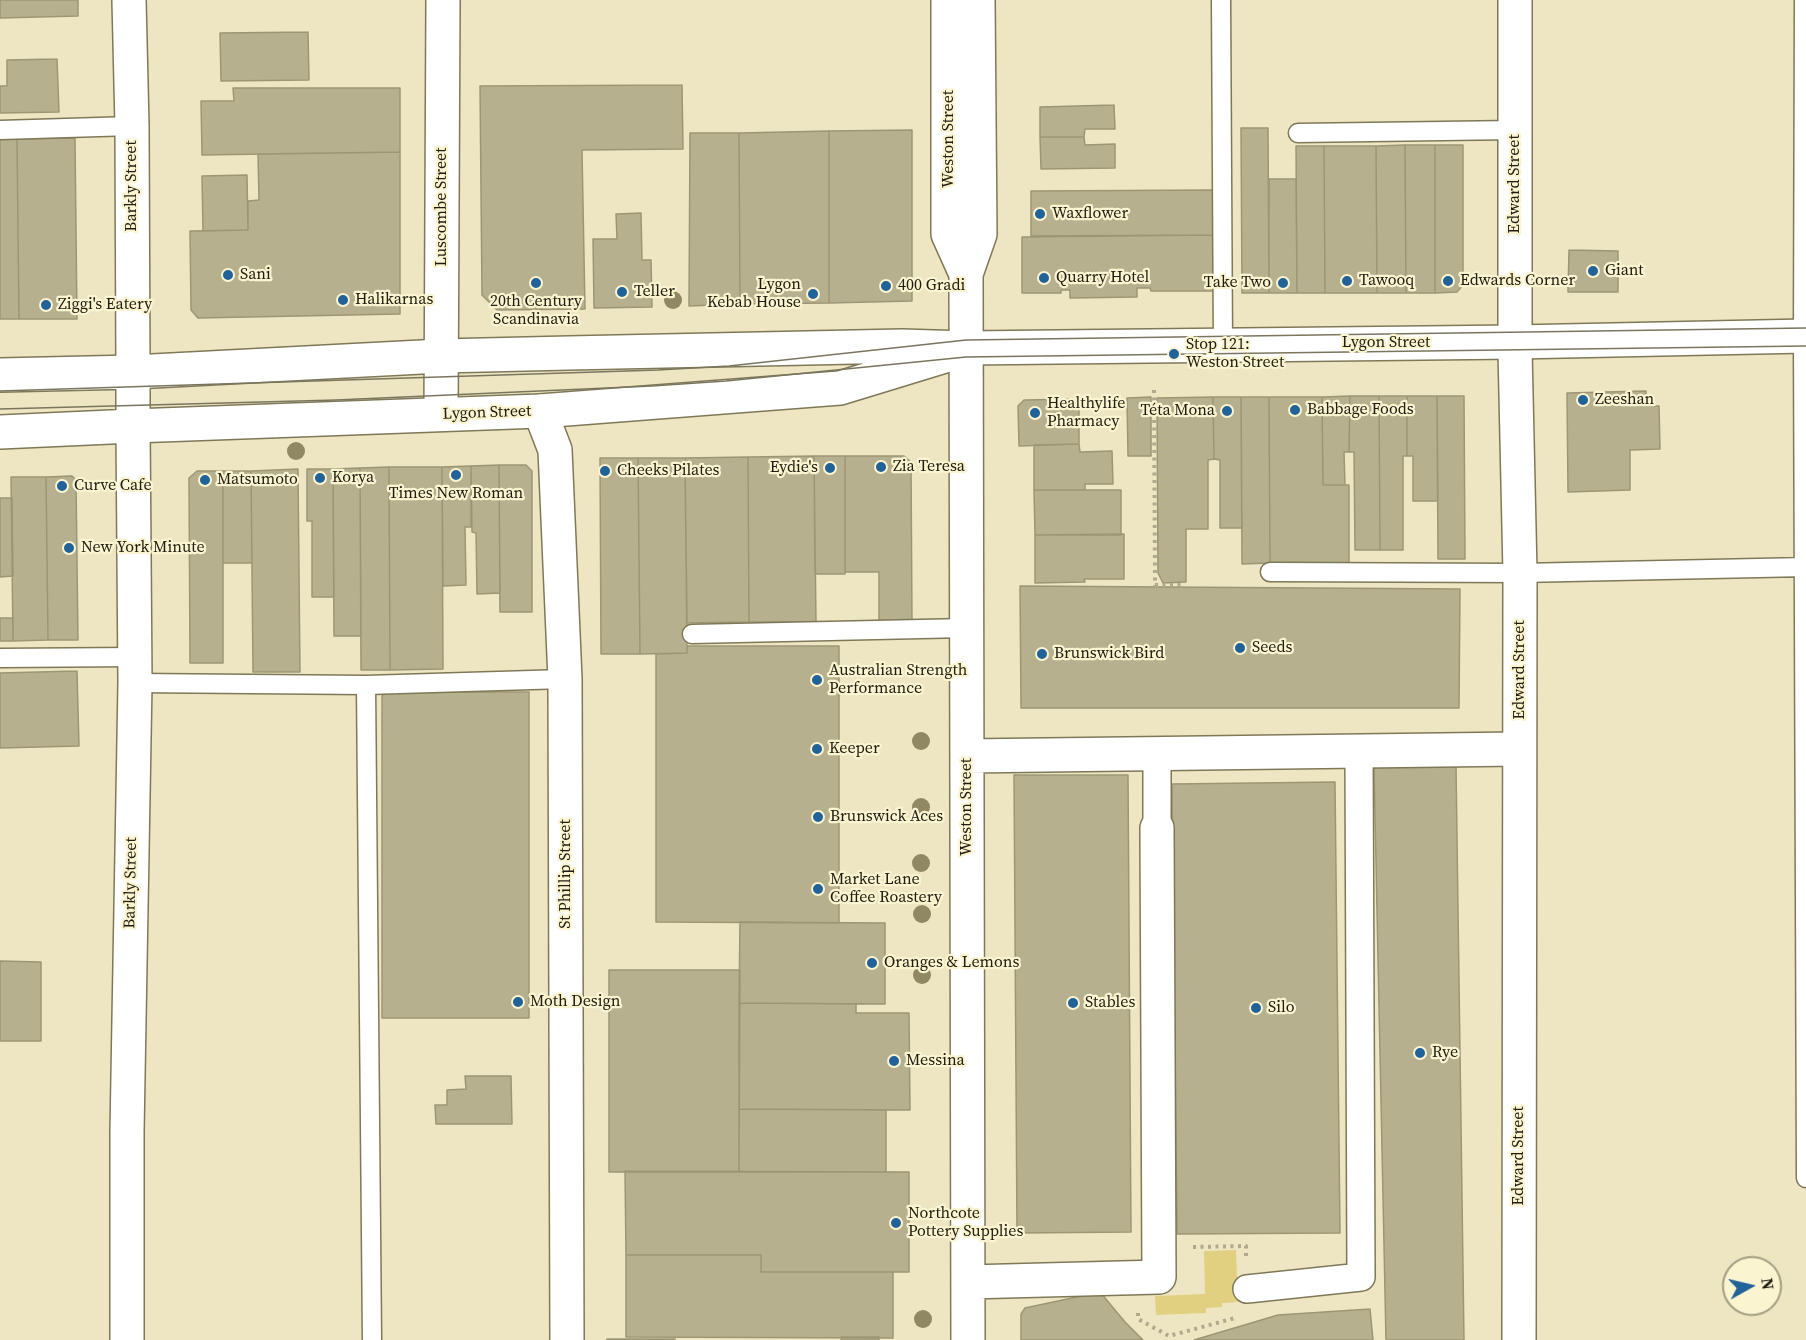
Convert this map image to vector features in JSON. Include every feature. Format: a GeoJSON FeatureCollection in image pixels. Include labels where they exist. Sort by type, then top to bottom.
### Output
{"type":"FeatureCollection","features":[{"type":"Feature","properties":{"kind":"street","name":"Barkly Street"},"geometry":{"type":"LineString","coordinates":[[127,1340],[135,670],[132,126],[129,0]]}},
{"type":"Feature","properties":{"kind":"street","name":"Luscombe Street"},"geometry":{"type":"LineString","coordinates":[[441,414],[443,0]]}},
{"type":"Feature","properties":{"kind":"street","name":"Weston Street"},"geometry":{"type":"LineString","coordinates":[[948,0],[948,234],[966,274]]}},
{"type":"Feature","properties":{"kind":"street","name":"Weston Street"},"geometry":{"type":"LineString","coordinates":[[968,1340],[966,274],[980,234],[978,0]]}},
{"type":"Feature","properties":{"kind":"street","name":"Edward Street"},"geometry":{"type":"LineString","coordinates":[[1515,0],[1515,342],[1520,573],[1519,1340]]}},
{"type":"Feature","properties":{"kind":"street","name":"Lygon Street"},"geometry":{"type":"LineString","coordinates":[[0,375],[133,372],[441,356],[890,346],[966,348],[1515,342],[1805,336]]}},
{"type":"Feature","properties":{"kind":"street","name":"Lygon Street"},"geometry":{"type":"LineString","coordinates":[[0,432],[540,411],[840,388],[935,360],[966,348]]}},
{"type":"Feature","properties":{"kind":"street","name":"St Phillip Street"},"geometry":{"type":"LineString","coordinates":[[540,411],[555,450],[566,679],[567,1340]]}},
{"type":"Feature","properties":{"kind":"street"},"geometry":{"type":"LineString","coordinates":[[967,756],[1520,749]]}},
{"type":"Feature","properties":{"kind":"street"},"geometry":{"type":"LineString","coordinates":[[1247,1289],[1361,1277],[1359,751]]}},
{"type":"Feature","properties":{"kind":"street"},"geometry":{"type":"LineString","coordinates":[[968,1282],[1159,1277],[1157,754]]}},
{"type":"Feature","properties":{"kind":"lane"},"geometry":{"type":"LineString","coordinates":[[1221,0],[1223,345]]}},
{"type":"Feature","properties":{"kind":"lane"},"geometry":{"type":"LineString","coordinates":[[1804,0],[1806,1178]]}},
{"type":"Feature","properties":{"kind":"lane"},"geometry":{"type":"LineString","coordinates":[[0,130],[132,126]]}},
{"type":"Feature","properties":{"kind":"lane"},"geometry":{"type":"LineString","coordinates":[[1298,133],[1515,130]]}},
{"type":"Feature","properties":{"kind":"lane"},"geometry":{"type":"LineString","coordinates":[[1270,572],[1520,573],[1805,567]]}},
{"type":"Feature","properties":{"kind":"lane"},"geometry":{"type":"LineString","coordinates":[[692,634],[967,628]]}},
{"type":"Feature","properties":{"kind":"lane"},"geometry":{"type":"LineString","coordinates":[[0,658],[135,670],[366,685],[566,679]]}},
{"type":"Feature","properties":{"kind":"lane"},"geometry":{"type":"LineString","coordinates":[[366,685],[372,1340]]}},
{"type":"Feature","properties":{"kind":"path"},"geometry":{"type":"LineString","coordinates":[[1154,390],[1155,585],[1184,585]]}},
{"type":"Feature","properties":{"kind":"path"},"geometry":{"type":"LineString","coordinates":[[1136,1277],[1138,1319],[1169,1336],[1248,1315],[1246,1246],[1159,1247]]}},
{"type":"Feature","properties":{"kind":"shaded area"},"geometry":{"type":"Polygon","coordinates":[[[1236,1250],[1238,1302],[1222,1303],[1222,1307],[1206,1308],[1206,1313],[1156,1315],[1155,1296],[1205,1294],[1204,1251],[1236,1250]]]}},
{"type":"Feature","properties":{"kind":"building"},"geometry":{"type":"Polygon","coordinates":[[[0,0],[78,0],[78,16],[0,18],[0,0]]]}},
{"type":"Feature","properties":{"kind":"building"},"geometry":{"type":"Polygon","coordinates":[[[308,32],[309,80],[221,81],[220,33],[308,32]]]}},
{"type":"Feature","properties":{"kind":"building"},"geometry":{"type":"Polygon","coordinates":[[[57,59],[59,112],[0,113],[0,86],[7,86],[7,60],[57,59]]]}},
{"type":"Feature","properties":{"kind":"building"},"geometry":{"type":"Polygon","coordinates":[[[682,85],[683,149],[582,150],[585,309],[497,310],[482,295],[480,86],[682,85]]]}},
{"type":"Feature","properties":{"kind":"building"},"geometry":{"type":"Polygon","coordinates":[[[233,88],[400,88],[400,152],[202,155],[201,101],[234,101],[233,88]]]}},
{"type":"Feature","properties":{"kind":"building"},"geometry":{"type":"Polygon","coordinates":[[[1114,105],[1115,129],[1085,129],[1084,137],[1040,137],[1040,107],[1114,105]]]}},
{"type":"Feature","properties":{"kind":"building"},"geometry":{"type":"Polygon","coordinates":[[[1241,128],[1268,128],[1269,293],[1242,293],[1241,128]]]}},
{"type":"Feature","properties":{"kind":"building"},"geometry":{"type":"Polygon","coordinates":[[[912,130],[912,301],[829,303],[829,131],[912,130]]]}},
{"type":"Feature","properties":{"kind":"building"},"geometry":{"type":"Polygon","coordinates":[[[829,131],[829,303],[740,304],[739,133],[829,131]]]}},
{"type":"Feature","properties":{"kind":"building"},"geometry":{"type":"Polygon","coordinates":[[[690,133],[739,133],[740,304],[689,306],[690,133]]]}},
{"type":"Feature","properties":{"kind":"building"},"geometry":{"type":"Polygon","coordinates":[[[1040,137],[1084,137],[1085,145],[1115,144],[1115,168],[1041,169],[1040,137]]]}},
{"type":"Feature","properties":{"kind":"building"},"geometry":{"type":"Polygon","coordinates":[[[75,138],[77,319],[19,319],[17,139],[75,138]]]}},
{"type":"Feature","properties":{"kind":"building"},"geometry":{"type":"Polygon","coordinates":[[[0,139],[17,139],[19,319],[0,319],[0,139]]]}},
{"type":"Feature","properties":{"kind":"building"},"geometry":{"type":"Polygon","coordinates":[[[1405,145],[1406,293],[1377,293],[1376,146],[1405,145]]]}},
{"type":"Feature","properties":{"kind":"building"},"geometry":{"type":"Polygon","coordinates":[[[1405,145],[1435,145],[1435,293],[1406,293],[1405,145]]]}},
{"type":"Feature","properties":{"kind":"building"},"geometry":{"type":"Polygon","coordinates":[[[1435,145],[1463,145],[1463,285],[1457,292],[1435,293],[1435,145]]]}},
{"type":"Feature","properties":{"kind":"building"},"geometry":{"type":"Polygon","coordinates":[[[1296,146],[1324,146],[1325,293],[1297,293],[1296,146]]]}},
{"type":"Feature","properties":{"kind":"building"},"geometry":{"type":"Polygon","coordinates":[[[1324,146],[1376,146],[1377,293],[1325,293],[1324,146]]]}},
{"type":"Feature","properties":{"kind":"building"},"geometry":{"type":"Polygon","coordinates":[[[400,152],[400,314],[198,318],[191,310],[190,231],[248,230],[248,201],[259,200],[258,154],[400,152]]]}},
{"type":"Feature","properties":{"kind":"building"},"geometry":{"type":"Polygon","coordinates":[[[247,175],[248,230],[203,231],[202,176],[247,175]]]}},
{"type":"Feature","properties":{"kind":"building"},"geometry":{"type":"Polygon","coordinates":[[[1269,179],[1296,179],[1297,293],[1269,293],[1269,179]]]}},
{"type":"Feature","properties":{"kind":"building"},"geometry":{"type":"Polygon","coordinates":[[[1213,190],[1213,235],[1031,236],[1031,191],[1213,190]]]}},
{"type":"Feature","properties":{"kind":"building"},"geometry":{"type":"Polygon","coordinates":[[[641,213],[642,260],[651,260],[652,307],[594,308],[593,239],[617,239],[616,214],[641,213]]]}},
{"type":"Feature","properties":{"kind":"building"},"geometry":{"type":"Polygon","coordinates":[[[1213,235],[1214,291],[1151,291],[1150,288],[1137,288],[1137,297],[1070,298],[1070,290],[1061,290],[1061,293],[1022,293],[1022,237],[1213,235]]]}},
{"type":"Feature","properties":{"kind":"building","name":"Giant"},"geometry":{"type":"Polygon","coordinates":[[[1569,250],[1618,251],[1618,292],[1568,292],[1569,250]]]}},
{"type":"Feature","properties":{"kind":"building"},"geometry":{"type":"Polygon","coordinates":[[[1646,391],[1646,406],[1659,406],[1660,449],[1630,450],[1630,490],[1568,492],[1567,393],[1646,391]]]}},
{"type":"Feature","properties":{"kind":"building"},"geometry":{"type":"Polygon","coordinates":[[[1350,396],[1349,452],[1344,452],[1345,485],[1323,485],[1322,397],[1350,396]]]}},
{"type":"Feature","properties":{"kind":"building"},"geometry":{"type":"Polygon","coordinates":[[[1350,396],[1379,396],[1380,550],[1355,550],[1354,452],[1349,452],[1350,396]]]}},
{"type":"Feature","properties":{"kind":"building"},"geometry":{"type":"Polygon","coordinates":[[[1379,396],[1407,396],[1407,456],[1403,456],[1403,550],[1380,550],[1379,396]]]}},
{"type":"Feature","properties":{"kind":"building"},"geometry":{"type":"Polygon","coordinates":[[[1407,396],[1437,396],[1438,501],[1413,501],[1413,456],[1407,456],[1407,396]]]}},
{"type":"Feature","properties":{"kind":"building"},"geometry":{"type":"Polygon","coordinates":[[[1437,396],[1464,396],[1465,559],[1438,559],[1437,396]]]}},
{"type":"Feature","properties":{"kind":"building"},"geometry":{"type":"Polygon","coordinates":[[[1151,397],[1151,456],[1128,456],[1127,398],[1151,397]]]}},
{"type":"Feature","properties":{"kind":"building"},"geometry":{"type":"Polygon","coordinates":[[[1213,397],[1214,459],[1208,460],[1208,529],[1186,529],[1186,582],[1163,583],[1158,573],[1157,398],[1213,397]]]}},
{"type":"Feature","properties":{"kind":"building"},"geometry":{"type":"Polygon","coordinates":[[[1213,397],[1241,397],[1242,528],[1220,528],[1220,460],[1214,459],[1213,397]]]}},
{"type":"Feature","properties":{"kind":"building"},"geometry":{"type":"Polygon","coordinates":[[[1241,397],[1269,397],[1270,563],[1242,564],[1241,397]]]}},
{"type":"Feature","properties":{"kind":"building"},"geometry":{"type":"Polygon","coordinates":[[[1269,397],[1322,397],[1323,485],[1349,485],[1349,563],[1270,563],[1269,397]]]}},
{"type":"Feature","properties":{"kind":"building"},"geometry":{"type":"Polygon","coordinates":[[[1079,399],[1079,444],[1019,446],[1018,406],[1024,400],[1079,399]]]}},
{"type":"Feature","properties":{"kind":"building"},"geometry":{"type":"Polygon","coordinates":[[[1079,444],[1080,452],[1112,451],[1113,484],[1085,484],[1085,490],[1034,490],[1034,445],[1079,444]]]}},
{"type":"Feature","properties":{"kind":"building"},"geometry":{"type":"Polygon","coordinates":[[[814,456],[845,456],[845,574],[815,574],[814,456]]]}},
{"type":"Feature","properties":{"kind":"building"},"geometry":{"type":"Polygon","coordinates":[[[814,456],[816,622],[749,622],[748,457],[814,456]]]}},
{"type":"Feature","properties":{"kind":"building"},"geometry":{"type":"Polygon","coordinates":[[[845,456],[904,456],[911,462],[912,621],[879,621],[879,572],[845,572],[845,456]]]}},
{"type":"Feature","properties":{"kind":"building"},"geometry":{"type":"Polygon","coordinates":[[[748,457],[749,622],[687,623],[685,458],[748,457]]]}},
{"type":"Feature","properties":{"kind":"building"},"geometry":{"type":"Polygon","coordinates":[[[600,458],[638,458],[640,654],[601,654],[600,458]]]}},
{"type":"Feature","properties":{"kind":"building"},"geometry":{"type":"Polygon","coordinates":[[[638,458],[685,458],[687,653],[640,654],[638,458]]]}},
{"type":"Feature","properties":{"kind":"building"},"geometry":{"type":"Polygon","coordinates":[[[499,465],[500,593],[477,594],[476,533],[472,532],[471,466],[499,465]]]}},
{"type":"Feature","properties":{"kind":"building"},"geometry":{"type":"Polygon","coordinates":[[[499,465],[526,465],[532,471],[532,612],[500,612],[499,465]]]}},
{"type":"Feature","properties":{"kind":"building"},"geometry":{"type":"Polygon","coordinates":[[[471,466],[471,527],[465,527],[466,585],[443,586],[442,467],[471,466]]]}},
{"type":"Feature","properties":{"kind":"building"},"geometry":{"type":"Polygon","coordinates":[[[389,467],[390,670],[361,670],[360,468],[389,467]]]}},
{"type":"Feature","properties":{"kind":"building"},"geometry":{"type":"Polygon","coordinates":[[[389,467],[442,467],[443,669],[390,670],[389,467]]]}},
{"type":"Feature","properties":{"kind":"building"},"geometry":{"type":"Polygon","coordinates":[[[360,468],[361,636],[334,636],[333,469],[360,468]]]}},
{"type":"Feature","properties":{"kind":"building"},"geometry":{"type":"Polygon","coordinates":[[[298,469],[300,672],[253,672],[251,471],[298,469]]]}},
{"type":"Feature","properties":{"kind":"building"},"geometry":{"type":"Polygon","coordinates":[[[307,469],[333,469],[334,597],[312,597],[312,521],[307,521],[307,469]]]}},
{"type":"Feature","properties":{"kind":"building"},"geometry":{"type":"Polygon","coordinates":[[[197,471],[223,471],[223,663],[190,663],[189,478],[197,471]]]}},
{"type":"Feature","properties":{"kind":"building"},"geometry":{"type":"Polygon","coordinates":[[[223,471],[251,471],[252,563],[223,563],[223,471]]]}},
{"type":"Feature","properties":{"kind":"building"},"geometry":{"type":"Polygon","coordinates":[[[72,476],[76,480],[78,640],[48,640],[46,477],[72,476]]]}},
{"type":"Feature","properties":{"kind":"building"},"geometry":{"type":"Polygon","coordinates":[[[11,477],[46,477],[48,640],[13,641],[11,477]]]}},
{"type":"Feature","properties":{"kind":"building"},"geometry":{"type":"Polygon","coordinates":[[[1034,490],[1121,490],[1121,535],[1035,535],[1034,490]]]}},
{"type":"Feature","properties":{"kind":"building"},"geometry":{"type":"Polygon","coordinates":[[[0,498],[12,498],[13,576],[0,577],[0,498]]]}},
{"type":"Feature","properties":{"kind":"building"},"geometry":{"type":"Polygon","coordinates":[[[1124,534],[1124,579],[1035,583],[1035,535],[1124,534]]]}},
{"type":"Feature","properties":{"kind":"building","name":"Seeds"},"geometry":{"type":"Polygon","coordinates":[[[1020,586],[1460,589],[1459,708],[1021,708],[1020,586]]]}},
{"type":"Feature","properties":{"kind":"building"},"geometry":{"type":"Polygon","coordinates":[[[0,618],[13,618],[13,641],[0,641],[0,618]]]}},
{"type":"Feature","properties":{"kind":"building"},"geometry":{"type":"Polygon","coordinates":[[[687,646],[839,646],[839,923],[656,922],[656,654],[687,653],[687,646]]]}},
{"type":"Feature","properties":{"kind":"building"},"geometry":{"type":"Polygon","coordinates":[[[77,671],[79,746],[0,748],[0,673],[77,671]]]}},
{"type":"Feature","properties":{"kind":"building"},"geometry":{"type":"Polygon","coordinates":[[[386,692],[529,692],[529,1018],[382,1018],[382,696],[386,692]]]}},
{"type":"Feature","properties":{"kind":"building","name":"Rye"},"geometry":{"type":"Polygon","coordinates":[[[1456,765],[1464,1340],[1386,1340],[1374,767],[1456,765]]]}},
{"type":"Feature","properties":{"kind":"building","name":"Stables"},"geometry":{"type":"Polygon","coordinates":[[[1014,775],[1128,775],[1131,1232],[1017,1233],[1014,775]]]}},
{"type":"Feature","properties":{"kind":"building","name":"Silo"},"geometry":{"type":"Polygon","coordinates":[[[1335,782],[1340,1233],[1177,1234],[1172,784],[1335,782]]]}},
{"type":"Feature","properties":{"kind":"building"},"geometry":{"type":"Polygon","coordinates":[[[740,922],[885,923],[885,1004],[739,1003],[740,922]]]}},
{"type":"Feature","properties":{"kind":"building"},"geometry":{"type":"Polygon","coordinates":[[[0,961],[41,962],[41,1041],[0,1041],[0,961]]]}},
{"type":"Feature","properties":{"kind":"building"},"geometry":{"type":"Polygon","coordinates":[[[609,970],[740,970],[739,1172],[609,1172],[609,970]]]}},
{"type":"Feature","properties":{"kind":"building"},"geometry":{"type":"Polygon","coordinates":[[[739,1003],[856,1004],[856,1013],[909,1013],[910,1110],[739,1109],[739,1003]]]}},
{"type":"Feature","properties":{"kind":"building"},"geometry":{"type":"Polygon","coordinates":[[[465,1076],[511,1076],[512,1124],[436,1124],[435,1105],[447,1105],[447,1090],[466,1089],[465,1076]]]}},
{"type":"Feature","properties":{"kind":"building"},"geometry":{"type":"Polygon","coordinates":[[[739,1109],[886,1110],[886,1172],[739,1172],[739,1109]]]}},
{"type":"Feature","properties":{"kind":"building"},"geometry":{"type":"Polygon","coordinates":[[[625,1171],[909,1172],[909,1272],[761,1272],[761,1255],[626,1255],[625,1171]]]}},
{"type":"Feature","properties":{"kind":"building"},"geometry":{"type":"Polygon","coordinates":[[[626,1255],[761,1255],[761,1272],[893,1272],[893,1338],[626,1337],[626,1255]]]}},
{"type":"Feature","properties":{"kind":"building"},"geometry":{"type":"Polygon","coordinates":[[[1100,1292],[1143,1340],[1021,1340],[1021,1314],[1025,1308],[1100,1292]]]}},
{"type":"Feature","properties":{"kind":"building"},"geometry":{"type":"Polygon","coordinates":[[[1370,1309],[1373,1340],[1194,1340],[1278,1315],[1370,1309]]]}},
{"type":"Feature","properties":{"kind":"building"},"geometry":{"type":"Polygon","coordinates":[[[841,1337],[879,1337],[879,1340],[841,1340],[841,1337]]]}},
{"type":"Feature","properties":{"kind":"building"},"geometry":{"type":"Polygon","coordinates":[[[675,1339],[675,1340],[607,1340],[675,1339]]]}},
{"type":"Feature","properties":{"kind":"tram line"},"geometry":{"type":"LineString","coordinates":[[0,391],[658,370],[729,366],[966,340],[1806,328]]}},
{"type":"Feature","properties":{"kind":"tram line"},"geometry":{"type":"LineString","coordinates":[[0,409],[336,400],[652,386],[726,381],[966,357],[1806,346]]}},
{"type":"Feature","properties":{"kind":"place","name":"Waxflower"},"geometry":{"type":"Point","coordinates":[1040,214]}},
{"type":"Feature","properties":{"kind":"place","name":"Giant"},"geometry":{"type":"Point","coordinates":[1593,271]}},
{"type":"Feature","properties":{"kind":"place","name":"Sani"},"geometry":{"type":"Point","coordinates":[228,275]}},
{"type":"Feature","properties":{"kind":"place","name":"Quarry Hotel"},"geometry":{"type":"Point","coordinates":[1044,278]}},
{"type":"Feature","properties":{"kind":"place","name":"Tawooq"},"geometry":{"type":"Point","coordinates":[1347,281]}},
{"type":"Feature","properties":{"kind":"place","name":"Edwards Corner"},"geometry":{"type":"Point","coordinates":[1448,281]}},
{"type":"Feature","properties":{"kind":"place","name":"20th Century Scandinavia"},"geometry":{"type":"Point","coordinates":[536,283]}},
{"type":"Feature","properties":{"kind":"place","name":"Take Two"},"geometry":{"type":"Point","coordinates":[1283,283]}},
{"type":"Feature","properties":{"kind":"place","name":"400 Gradi"},"geometry":{"type":"Point","coordinates":[886,286]}},
{"type":"Feature","properties":{"kind":"place","name":"Teller"},"geometry":{"type":"Point","coordinates":[622,292]}},
{"type":"Feature","properties":{"kind":"place","name":"Lygon Kebab House"},"geometry":{"type":"Point","coordinates":[813,294]}},
{"type":"Feature","properties":{"kind":"place","name":"Halikarnas"},"geometry":{"type":"Point","coordinates":[343,300]}},
{"type":"Feature","properties":{"kind":"place","name":"Ziggi's Eatery"},"geometry":{"type":"Point","coordinates":[46,305]}},
{"type":"Feature","properties":{"kind":"place","name":"Stop 121: Weston Street"},"geometry":{"type":"Point","coordinates":[1174,354]}},
{"type":"Feature","properties":{"kind":"place","name":"Zeeshan"},"geometry":{"type":"Point","coordinates":[1583,400]}},
{"type":"Feature","properties":{"kind":"place","name":"Babbage Foods"},"geometry":{"type":"Point","coordinates":[1295,410]}},
{"type":"Feature","properties":{"kind":"place","name":"Téta Mona"},"geometry":{"type":"Point","coordinates":[1227,411]}},
{"type":"Feature","properties":{"kind":"place","name":"Healthylife Pharmacy"},"geometry":{"type":"Point","coordinates":[1035,413]}},
{"type":"Feature","properties":{"kind":"place","name":"Zia Teresa"},"geometry":{"type":"Point","coordinates":[881,467]}},
{"type":"Feature","properties":{"kind":"place","name":"Eydie's"},"geometry":{"type":"Point","coordinates":[830,468]}},
{"type":"Feature","properties":{"kind":"place","name":"Cheeks Pilates"},"geometry":{"type":"Point","coordinates":[605,471]}},
{"type":"Feature","properties":{"kind":"place","name":"Times New Roman"},"geometry":{"type":"Point","coordinates":[456,475]}},
{"type":"Feature","properties":{"kind":"place","name":"Korya"},"geometry":{"type":"Point","coordinates":[320,478]}},
{"type":"Feature","properties":{"kind":"place","name":"Matsumoto"},"geometry":{"type":"Point","coordinates":[205,480]}},
{"type":"Feature","properties":{"kind":"place","name":"Curve Cafe"},"geometry":{"type":"Point","coordinates":[62,486]}},
{"type":"Feature","properties":{"kind":"place","name":"New York Minute"},"geometry":{"type":"Point","coordinates":[69,548]}},
{"type":"Feature","properties":{"kind":"place","name":"Seeds"},"geometry":{"type":"Point","coordinates":[1240,648]}},
{"type":"Feature","properties":{"kind":"place","name":"Brunswick Bird"},"geometry":{"type":"Point","coordinates":[1042,654]}},
{"type":"Feature","properties":{"kind":"place","name":"Australian Strength Performance"},"geometry":{"type":"Point","coordinates":[817,680]}},
{"type":"Feature","properties":{"kind":"place","name":"Keeper"},"geometry":{"type":"Point","coordinates":[817,749]}},
{"type":"Feature","properties":{"kind":"place","name":"Brunswick Aces"},"geometry":{"type":"Point","coordinates":[818,817]}},
{"type":"Feature","properties":{"kind":"place","name":"Market Lane Coffee Roastery"},"geometry":{"type":"Point","coordinates":[818,889]}},
{"type":"Feature","properties":{"kind":"place","name":"Oranges & Lemons"},"geometry":{"type":"Point","coordinates":[872,963]}},
{"type":"Feature","properties":{"kind":"place","name":"Moth Design"},"geometry":{"type":"Point","coordinates":[518,1002]}},
{"type":"Feature","properties":{"kind":"place","name":"Stables"},"geometry":{"type":"Point","coordinates":[1073,1003]}},
{"type":"Feature","properties":{"kind":"place","name":"Silo"},"geometry":{"type":"Point","coordinates":[1256,1008]}},
{"type":"Feature","properties":{"kind":"place","name":"Rye"},"geometry":{"type":"Point","coordinates":[1420,1053]}},
{"type":"Feature","properties":{"kind":"place","name":"Messina"},"geometry":{"type":"Point","coordinates":[894,1061]}},
{"type":"Feature","properties":{"kind":"place","name":"Northcote Pottery Supplies"},"geometry":{"type":"Point","coordinates":[896,1223]}}]}
